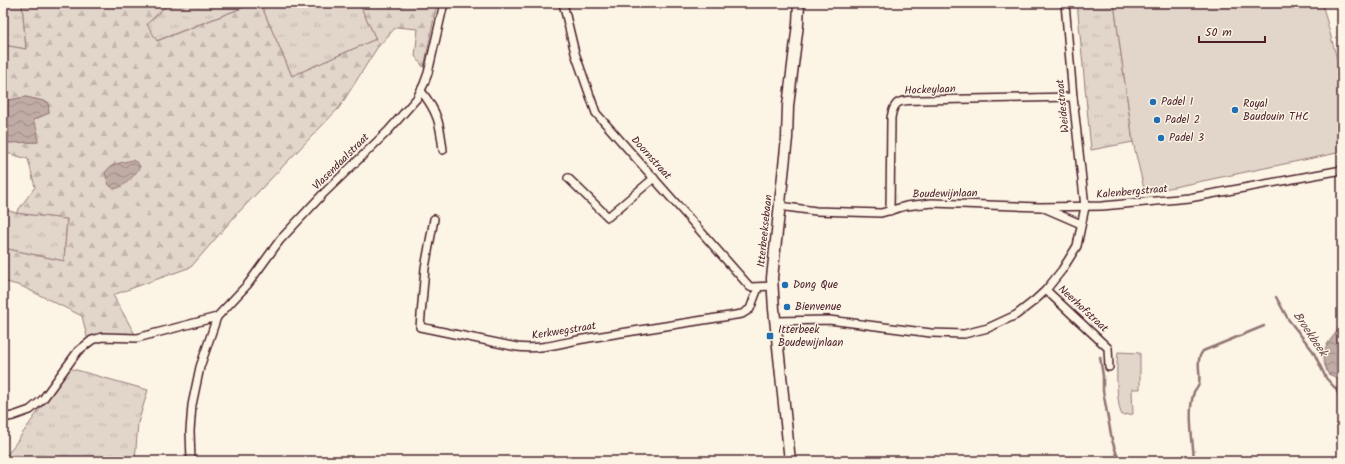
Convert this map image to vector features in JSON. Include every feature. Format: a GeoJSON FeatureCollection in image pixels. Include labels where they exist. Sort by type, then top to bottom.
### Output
{"type":"FeatureCollection","features":[{"type":"Feature","properties":{"kind":"main road","name":"Itterbeeksebaan"},"geometry":{"type":"LineString","coordinates":[[790,461],[772,286],[799,3]]}},
{"type":"Feature","properties":{"kind":"street","name":"Vlasendaalstraat"},"geometry":{"type":"LineString","coordinates":[[191,461],[190,431],[192,404],[200,367],[216,317],[248,284],[280,240],[322,195],[388,131],[417,98],[428,73],[444,3]]}},
{"type":"Feature","properties":{"kind":"street","name":"Doornstraat"},"geometry":{"type":"LineString","coordinates":[[563,3],[575,53],[596,113],[750,287],[758,288]]}},
{"type":"Feature","properties":{"kind":"street","name":"Weidestraat"},"geometry":{"type":"LineString","coordinates":[[1065,3],[1073,97],[1085,207]]}},
{"type":"Feature","properties":{"kind":"street"},"geometry":{"type":"LineString","coordinates":[[421,91],[438,117],[443,150]]}},
{"type":"Feature","properties":{"kind":"street","name":"Hockeylaan"},"geometry":{"type":"LineString","coordinates":[[890,211],[891,118],[892,110],[896,103],[900,101],[920,100],[1073,97]]}},
{"type":"Feature","properties":{"kind":"street","name":"Kalenbergstraat"},"geometry":{"type":"LineString","coordinates":[[775,320],[829,320],[931,333],[964,334],[988,328],[1016,315],[1046,290],[1062,270],[1077,246],[1085,207],[1189,198],[1342,170]]}},
{"type":"Feature","properties":{"kind":"street"},"geometry":{"type":"LineString","coordinates":[[568,178],[608,217],[654,178]]}},
{"type":"Feature","properties":{"kind":"street","name":"Boudewijnlaan"},"geometry":{"type":"LineString","coordinates":[[779,206],[816,211],[880,213],[906,206],[932,203],[1085,207]]}},
{"type":"Feature","properties":{"kind":"street","name":"Boudewijnlaan"},"geometry":{"type":"LineString","coordinates":[[1040,207],[1081,224]]}},
{"type":"Feature","properties":{"kind":"street","name":"Kerkwegstraat"},"geometry":{"type":"LineString","coordinates":[[434,219],[425,268],[420,328],[530,349],[550,347],[578,340],[742,314],[750,309],[758,288]]}},
{"type":"Feature","properties":{"kind":"street"},"geometry":{"type":"LineString","coordinates":[[758,288],[772,286]]}},
{"type":"Feature","properties":{"kind":"street","name":"Neerhofstraat"},"geometry":{"type":"LineString","coordinates":[[1046,290],[1108,348],[1109,367]]}},
{"type":"Feature","properties":{"kind":"street"},"geometry":{"type":"LineString","coordinates":[[3,418],[30,410],[43,399],[78,351],[92,340],[102,337],[137,338],[216,317]]}},
{"type":"Feature","properties":{"kind":"green space"},"geometry":{"type":"Polygon","coordinates":[[[3,3],[22,3],[26,49],[3,45],[3,3]]]}},
{"type":"Feature","properties":{"kind":"green space"},"geometry":{"type":"Polygon","coordinates":[[[22,3],[169,3],[147,24],[157,41],[255,3],[260,3],[292,76],[376,39],[359,3],[437,3],[424,68],[415,56],[418,29],[396,27],[377,48],[339,108],[236,215],[191,267],[113,295],[137,338],[92,340],[87,337],[82,316],[21,286],[3,281],[3,248],[64,261],[67,219],[16,213],[35,187],[28,159],[3,152],[3,143],[37,142],[32,120],[49,113],[47,102],[26,97],[3,101],[3,45],[26,49],[22,3]]]}},
{"type":"Feature","properties":{"kind":"green space"},"geometry":{"type":"Polygon","coordinates":[[[169,3],[255,3],[156,41],[147,24],[169,3]]]}},
{"type":"Feature","properties":{"kind":"green space"},"geometry":{"type":"Polygon","coordinates":[[[260,3],[359,3],[376,39],[292,76],[260,3]]]}},
{"type":"Feature","properties":{"kind":"green space"},"geometry":{"type":"Polygon","coordinates":[[[1077,3],[1114,3],[1133,142],[1091,150],[1077,3]]]}},
{"type":"Feature","properties":{"kind":"green space","name":"Royal Baudouin THC"},"geometry":{"type":"Polygon","coordinates":[[[1114,3],[1322,3],[1342,78],[1342,152],[1145,193],[1133,142],[1114,3]]]}},
{"type":"Feature","properties":{"kind":"green space"},"geometry":{"type":"Polygon","coordinates":[[[3,209],[16,213],[67,219],[64,261],[3,248],[3,209]]]}},
{"type":"Feature","properties":{"kind":"green space"},"geometry":{"type":"Polygon","coordinates":[[[1118,352],[1140,353],[1140,389],[1132,389],[1133,414],[1122,415],[1120,410],[1117,384],[1118,352]]]}},
{"type":"Feature","properties":{"kind":"green space"},"geometry":{"type":"Polygon","coordinates":[[[69,368],[148,390],[138,423],[135,461],[5,461],[5,458],[69,368]]]}},
{"type":"Feature","properties":{"kind":"water"},"geometry":{"type":"Polygon","coordinates":[[[26,97],[48,102],[49,113],[33,120],[37,129],[38,142],[3,143],[3,101],[26,97]]]}},
{"type":"Feature","properties":{"kind":"water"},"geometry":{"type":"Polygon","coordinates":[[[132,160],[138,163],[140,167],[125,184],[114,189],[109,185],[105,173],[113,165],[132,160]]]}},
{"type":"Feature","properties":{"kind":"water"},"geometry":{"type":"Polygon","coordinates":[[[1342,327],[1342,378],[1340,379],[1328,374],[1323,356],[1327,344],[1342,327]]]}},
{"type":"Feature","properties":{"kind":"waterway","name":"Broekbeek"},"geometry":{"type":"LineString","coordinates":[[1276,297],[1288,319],[1313,351],[1326,378],[1336,389],[1342,402]]}},
{"type":"Feature","properties":{"kind":"waterway","name":"Broekbeek"},"geometry":{"type":"LineString","coordinates":[[1194,461],[1191,408],[1194,392],[1199,384],[1199,358],[1203,351],[1264,326]]}},
{"type":"Feature","properties":{"kind":"waterway","name":"Broekbeek"},"geometry":{"type":"LineString","coordinates":[[1100,357],[1103,376],[1103,391],[1112,440],[1117,455]]}},
{"type":"Feature","properties":{"kind":"place","name":"Padel 1"},"geometry":{"type":"Point","coordinates":[1153,102]}},
{"type":"Feature","properties":{"kind":"place","name":"Royal Baudouin THC"},"geometry":{"type":"Point","coordinates":[1235,110]}},
{"type":"Feature","properties":{"kind":"place","name":"Padel 2"},"geometry":{"type":"Point","coordinates":[1157,120]}},
{"type":"Feature","properties":{"kind":"place","name":"Padel 3"},"geometry":{"type":"Point","coordinates":[1161,138]}},
{"type":"Feature","properties":{"kind":"place","name":"Dong Que"},"geometry":{"type":"Point","coordinates":[785,285]}},
{"type":"Feature","properties":{"kind":"place","name":"Bienvenue"},"geometry":{"type":"Point","coordinates":[787,307]}},
{"type":"Feature","properties":{"kind":"place","name":"Itterbeek Boudewijnlaan"},"geometry":{"type":"Point","coordinates":[770,336]}}]}
